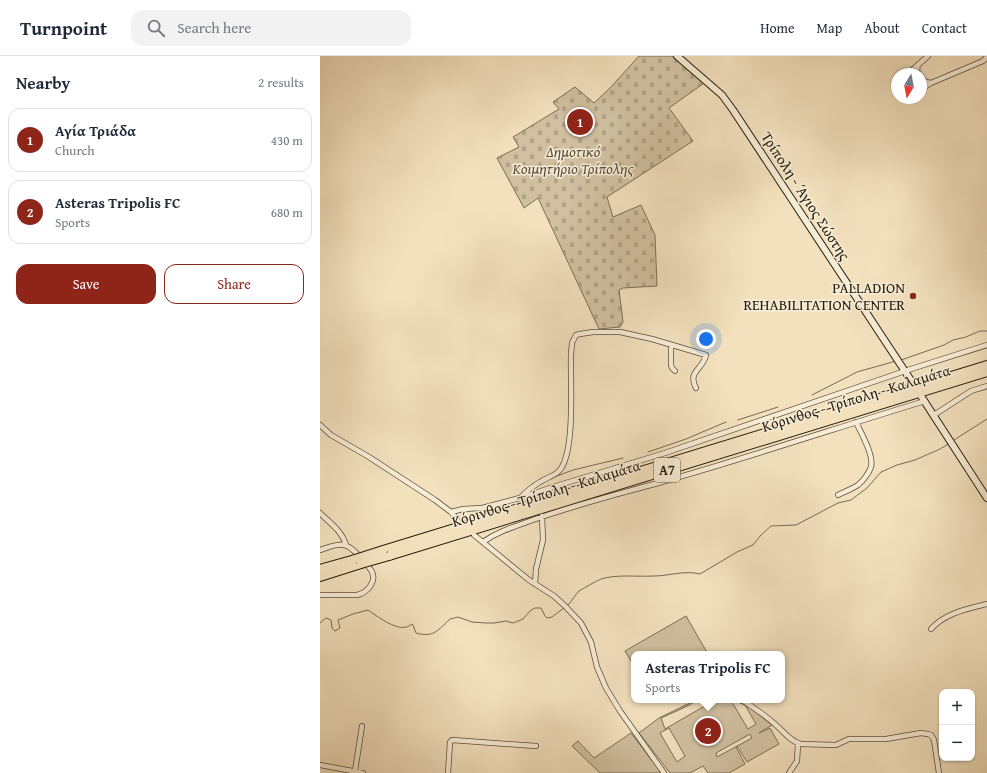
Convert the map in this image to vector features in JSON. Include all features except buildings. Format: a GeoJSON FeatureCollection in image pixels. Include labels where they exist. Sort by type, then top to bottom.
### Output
{"type":"FeatureCollection","features":[{"type":"Feature","properties":{"kind":"highway","name":"Κόρινθος - Τρίπολη - Καλαμάτα"},"geometry":{"type":"LineString","coordinates":[[320,578],[358,562],[386,553],[987,365]]}},
{"type":"Feature","properties":{"kind":"highway","name":"Κόρινθος - Τρίπολη - Καλαμάτα"},"geometry":{"type":"LineString","coordinates":[[386,553],[987,372]]}},
{"type":"Feature","properties":{"kind":"highway","name":"Κόρινθος - Τρίπολη - Καλαμάτα"},"geometry":{"type":"LineString","coordinates":[[320,569],[358,562]]}},
{"type":"Feature","properties":{"kind":"main road","name":"Τρίπολη - Άγιος Σώστης"},"geometry":{"type":"LineString","coordinates":[[677,56],[722,95],[733,110],[912,382]]}},
{"type":"Feature","properties":{"kind":"main road"},"geometry":{"type":"LineString","coordinates":[[923,398],[987,498]]}},
{"type":"Feature","properties":{"kind":"street"},"geometry":{"type":"LineString","coordinates":[[914,68],[928,56]]}},
{"type":"Feature","properties":{"kind":"street"},"geometry":{"type":"LineString","coordinates":[[927,85],[983,61],[987,57]]}},
{"type":"Feature","properties":{"kind":"street"},"geometry":{"type":"LineString","coordinates":[[927,82],[931,83]]}},
{"type":"Feature","properties":{"kind":"street"},"geometry":{"type":"LineString","coordinates":[[520,498],[528,490],[559,471],[566,457],[571,428],[571,354],[572,343],[575,336],[580,334],[620,332],[706,355],[704,363],[694,375],[696,388]]}},
{"type":"Feature","properties":{"kind":"street"},"geometry":{"type":"LineString","coordinates":[[671,345],[671,365],[675,371]]}},
{"type":"Feature","properties":{"kind":"street"},"geometry":{"type":"LineString","coordinates":[[451,512],[463,509],[482,508],[520,498],[665,454],[905,371],[987,345]]}},
{"type":"Feature","properties":{"kind":"street"},"geometry":{"type":"LineString","coordinates":[[934,415],[971,391],[987,386]]}},
{"type":"Feature","properties":{"kind":"street"},"geometry":{"type":"LineString","coordinates":[[483,542],[494,534],[542,516],[773,449],[923,398]]}},
{"type":"Feature","properties":{"kind":"street"},"geometry":{"type":"LineString","coordinates":[[838,495],[858,485],[871,467],[869,452],[856,422]]}},
{"type":"Feature","properties":{"kind":"street"},"geometry":{"type":"LineString","coordinates":[[320,425],[331,435],[369,457],[436,500],[451,512],[458,521]]}},
{"type":"Feature","properties":{"kind":"street"},"geometry":{"type":"LineString","coordinates":[[320,513],[343,536],[346,545]]}},
{"type":"Feature","properties":{"kind":"street"},"geometry":{"type":"LineString","coordinates":[[535,584],[536,568],[543,540],[542,516]]}},
{"type":"Feature","properties":{"kind":"street"},"geometry":{"type":"LineString","coordinates":[[474,535],[535,584],[554,596],[581,623],[587,632],[597,667],[611,696],[642,744],[664,773]]}},
{"type":"Feature","properties":{"kind":"street"},"geometry":{"type":"LineString","coordinates":[[320,550],[342,544],[346,545],[354,551],[372,571],[373,576],[372,584],[366,592],[362,594],[320,595]]}},
{"type":"Feature","properties":{"kind":"street"},"geometry":{"type":"LineString","coordinates":[[931,630],[934,626],[947,617],[958,612],[987,604]]}},
{"type":"Feature","properties":{"kind":"street"},"geometry":{"type":"LineString","coordinates":[[746,703],[774,723],[798,744],[836,745],[849,739],[886,739],[921,733],[931,735],[934,740],[939,773]]}},
{"type":"Feature","properties":{"kind":"street"},"geometry":{"type":"LineString","coordinates":[[355,771],[362,726]]}},
{"type":"Feature","properties":{"kind":"street"},"geometry":{"type":"LineString","coordinates":[[448,773],[450,742],[452,740],[536,746]]}},
{"type":"Feature","properties":{"kind":"street"},"geometry":{"type":"LineString","coordinates":[[789,773],[797,761],[798,744]]}},
{"type":"Feature","properties":{"kind":"street"},"geometry":{"type":"LineString","coordinates":[[320,765],[348,772],[355,771],[363,773]]}},
{"type":"Feature","properties":{"kind":"green space","name":"Δημοτικό Κοιμητήριο Τρίπολης"},"geometry":{"type":"Polygon","coordinates":[[[639,56],[676,56],[707,81],[669,108],[693,141],[607,197],[613,217],[641,205],[655,235],[657,286],[623,288],[619,290],[623,322],[620,327],[599,329],[538,198],[524,208],[497,158],[519,147],[513,137],[559,109],[553,102],[575,87],[594,103],[639,56]]]}},
{"type":"Feature","properties":{"kind":"green space"},"geometry":{"type":"Polygon","coordinates":[[[686,616],[706,651],[631,651],[631,661],[625,651],[686,616]]]}},
{"type":"Feature","properties":{"kind":"green space"},"geometry":{"type":"Polygon","coordinates":[[[690,703],[693,703],[661,718],[665,729],[710,703],[733,703],[748,729],[756,724],[745,705],[740,703],[742,703],[772,725],[759,733],[770,728],[779,744],[747,762],[737,746],[736,747],[745,764],[729,773],[708,773],[703,766],[690,773],[670,773],[639,733],[659,718],[690,703]],[[669,728],[660,733],[677,762],[685,756],[669,728]],[[750,734],[716,753],[717,757],[752,738],[750,734]]]}},
{"type":"Feature","properties":{"kind":"green space"},"geometry":{"type":"Polygon","coordinates":[[[631,733],[662,773],[600,773],[572,746],[578,741],[594,758],[631,733]]]}},
{"type":"Feature","properties":{"kind":"waterway"},"geometry":{"type":"LineString","coordinates":[[901,360],[944,345],[953,340],[966,337],[980,331],[987,331]]}},
{"type":"Feature","properties":{"kind":"waterway"},"geometry":{"type":"LineString","coordinates":[[812,395],[857,372],[896,361]]}},
{"type":"Feature","properties":{"kind":"waterway"},"geometry":{"type":"LineString","coordinates":[[738,420],[778,407]]}},
{"type":"Feature","properties":{"kind":"waterway"},"geometry":{"type":"LineString","coordinates":[[954,440],[987,419]]}},
{"type":"Feature","properties":{"kind":"waterway"},"geometry":{"type":"LineString","coordinates":[[648,452],[686,439],[726,422]]}},
{"type":"Feature","properties":{"kind":"waterway"},"geometry":{"type":"LineString","coordinates":[[568,605],[579,591],[598,580],[607,577],[660,576],[688,573],[700,574],[737,552],[753,545],[771,526],[796,525],[838,503],[851,500],[867,488],[881,472],[897,465],[915,460],[950,443]]}},
{"type":"Feature","properties":{"kind":"waterway"},"geometry":{"type":"LineString","coordinates":[[552,478],[573,470],[623,458]]}},
{"type":"Feature","properties":{"kind":"waterway"},"geometry":{"type":"LineString","coordinates":[[320,623],[326,618],[331,620],[332,628],[335,631],[340,628],[338,620],[368,610],[392,625],[408,627],[412,624],[416,633],[432,634],[439,630],[450,619],[458,617],[472,622],[494,623],[506,621],[513,623],[523,619],[535,608],[541,608],[547,618],[552,617],[564,608]]}},
{"type":"Feature","properties":{"kind":"place","name":"Αγία Τριάδα"},"geometry":{"type":"Point","coordinates":[580,122]}},
{"type":"Feature","properties":{"kind":"place","name":"PALLADION REHABILITATION CENTER"},"geometry":{"type":"Point","coordinates":[913,296]}},
{"type":"Feature","properties":{"kind":"place","name":"Asteras Tripolis FC"},"geometry":{"type":"Point","coordinates":[708,731]}}]}
